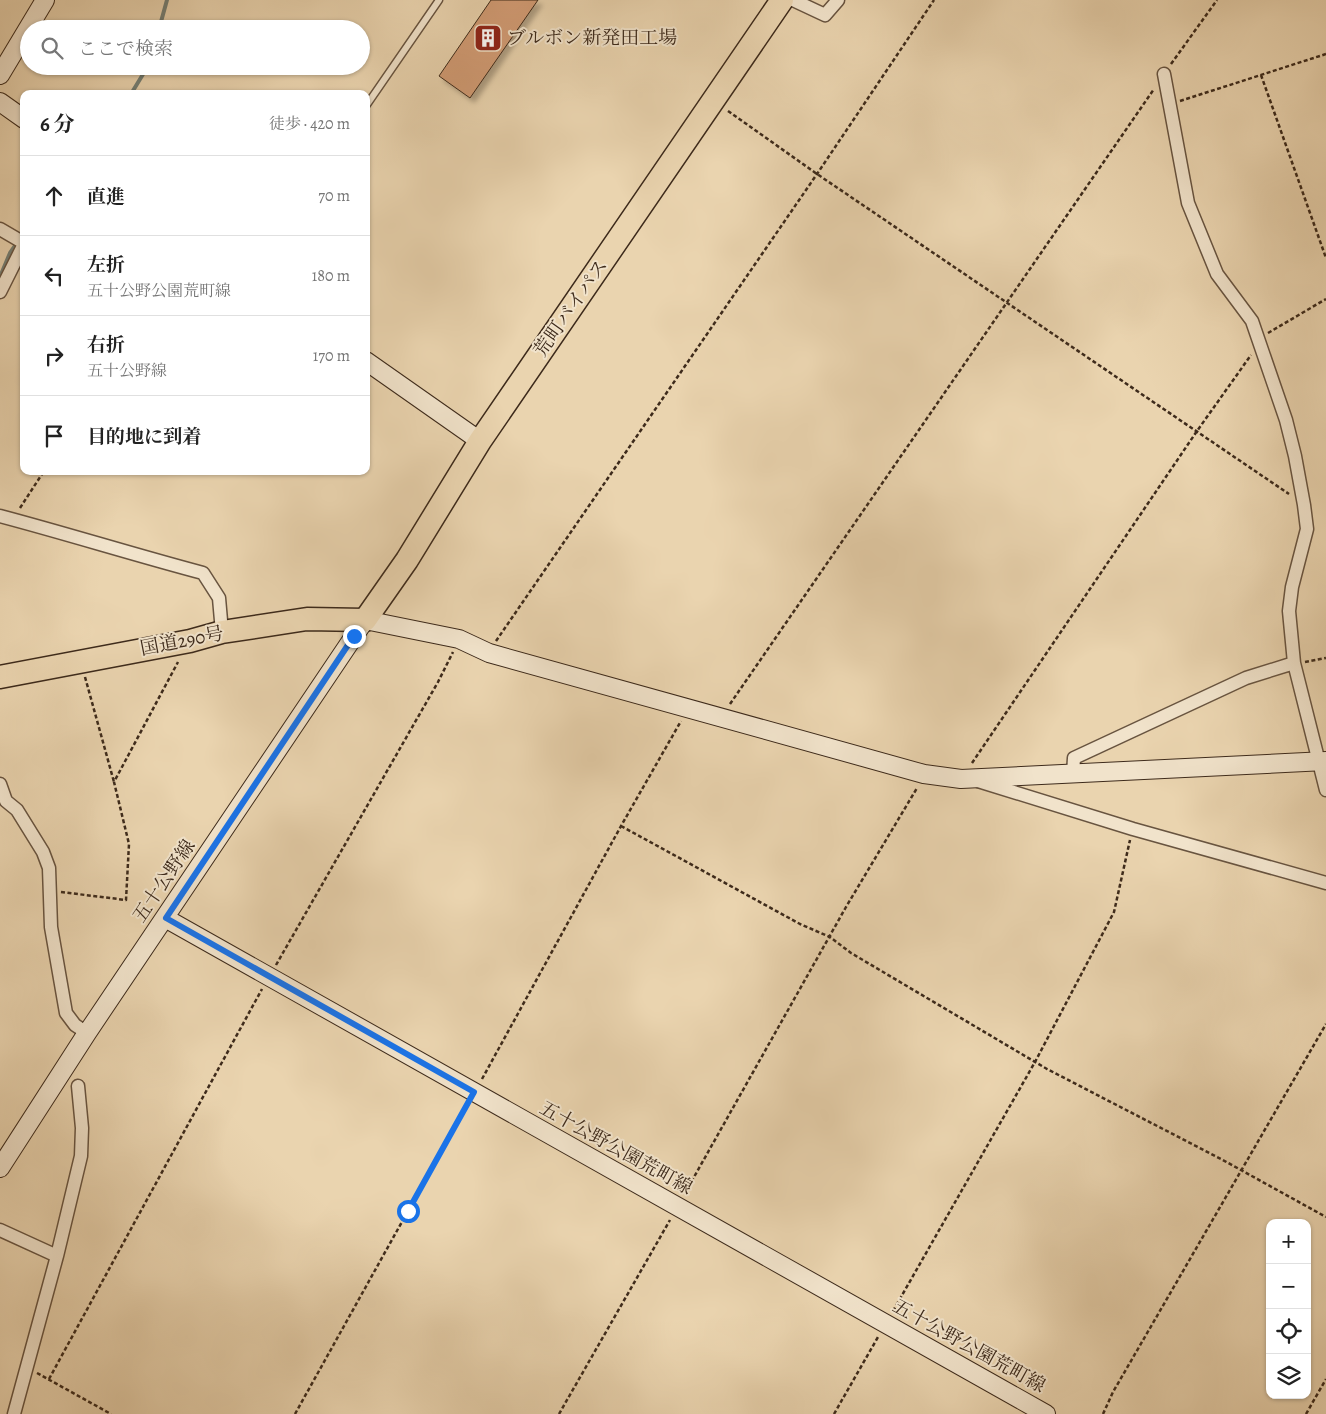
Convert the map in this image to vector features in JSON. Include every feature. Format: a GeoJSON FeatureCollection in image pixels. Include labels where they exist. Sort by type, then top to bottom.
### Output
{"type":"FeatureCollection","features":[{"type":"Feature","properties":{"kind":"highway","name":"荒町バイパス"},"geometry":{"type":"LineString","coordinates":[[365,620],[407,560],[480,441],[782,0]]}},
{"type":"Feature","properties":{"kind":"highway","name":"国道290号"},"geometry":{"type":"LineString","coordinates":[[0,677],[222,632],[307,619],[365,620]]}},
{"type":"Feature","properties":{"kind":"street"},"geometry":{"type":"LineString","coordinates":[[33,20],[45,0]]}},
{"type":"Feature","properties":{"kind":"street"},"geometry":{"type":"LineString","coordinates":[[793,0],[825,15],[838,0]]}},
{"type":"Feature","properties":{"kind":"street"},"geometry":{"type":"LineString","coordinates":[[0,75],[20,42]]}},
{"type":"Feature","properties":{"kind":"street"},"geometry":{"type":"LineString","coordinates":[[1164,74],[1188,203],[1217,274],[1252,320],[1286,420],[1304,505],[1307,529],[1292,587],[1289,611],[1294,663],[1323,762],[1326,790]]}},
{"type":"Feature","properties":{"kind":"street"},"geometry":{"type":"LineString","coordinates":[[0,102],[20,116]]}},
{"type":"Feature","properties":{"kind":"street"},"geometry":{"type":"LineString","coordinates":[[0,229],[20,242]]}},
{"type":"Feature","properties":{"kind":"street"},"geometry":{"type":"LineString","coordinates":[[0,292],[20,252]]}},
{"type":"Feature","properties":{"kind":"street"},"geometry":{"type":"LineString","coordinates":[[370,364],[480,441]]}},
{"type":"Feature","properties":{"kind":"street"},"geometry":{"type":"LineString","coordinates":[[6,518],[67,534],[136,556],[203,572],[219,598],[222,632]]}},
{"type":"Feature","properties":{"kind":"street"},"geometry":{"type":"LineString","coordinates":[[365,620],[459,639],[489,652],[924,774],[966,779],[1323,762]]}},
{"type":"Feature","properties":{"kind":"street","name":"五十公野線"},"geometry":{"type":"LineString","coordinates":[[0,1168],[87,1033],[365,620]]}},
{"type":"Feature","properties":{"kind":"street"},"geometry":{"type":"LineString","coordinates":[[1073,774],[1074,758],[1246,678],[1294,663]]}},
{"type":"Feature","properties":{"kind":"street"},"geometry":{"type":"LineString","coordinates":[[966,779],[1133,829],[1326,883]]}},
{"type":"Feature","properties":{"kind":"street"},"geometry":{"type":"LineString","coordinates":[[0,784],[3,802],[17,810],[43,852],[49,868],[51,926],[66,1013],[75,1025],[87,1033]]}},
{"type":"Feature","properties":{"kind":"street","name":"五十公野公園荒町線"},"geometry":{"type":"LineString","coordinates":[[166,918],[1046,1414]]}},
{"type":"Feature","properties":{"kind":"street"},"geometry":{"type":"LineString","coordinates":[[14,1414],[82,1156],[82,1128],[78,1086]]}},
{"type":"Feature","properties":{"kind":"street"},"geometry":{"type":"LineString","coordinates":[[0,1230],[57,1256]]}},
{"type":"Feature","properties":{"kind":"lane"},"geometry":{"type":"LineString","coordinates":[[370,100],[439,0]]}},
{"type":"Feature","properties":{"kind":"path"},"geometry":{"type":"LineString","coordinates":[[489,652],[934,0]]}},
{"type":"Feature","properties":{"kind":"path"},"geometry":{"type":"LineString","coordinates":[[722,717],[1164,74],[1217,0]]}},
{"type":"Feature","properties":{"kind":"path"},"geometry":{"type":"LineString","coordinates":[[1170,104],[1326,54]]}},
{"type":"Feature","properties":{"kind":"path"},"geometry":{"type":"LineString","coordinates":[[1262,75],[1326,258]]}},
{"type":"Feature","properties":{"kind":"path"},"geometry":{"type":"LineString","coordinates":[[714,101],[817,174],[1304,505]]}},
{"type":"Feature","properties":{"kind":"path"},"geometry":{"type":"LineString","coordinates":[[966,779],[1197,431],[1267,333],[1326,299]]}},
{"type":"Feature","properties":{"kind":"path"},"geometry":{"type":"LineString","coordinates":[[6,518],[41,475]]}},
{"type":"Feature","properties":{"kind":"path"},"geometry":{"type":"LineString","coordinates":[[49,1379],[269,976],[438,682],[459,639]]}},
{"type":"Feature","properties":{"kind":"path"},"geometry":{"type":"LineString","coordinates":[[114,782],[190,640]]}},
{"type":"Feature","properties":{"kind":"path"},"geometry":{"type":"LineString","coordinates":[[1294,663],[1326,658]]}},
{"type":"Feature","properties":{"kind":"path"},"geometry":{"type":"LineString","coordinates":[[50,890],[126,900],[129,844],[114,782],[80,661]]}},
{"type":"Feature","properties":{"kind":"path"},"geometry":{"type":"LineString","coordinates":[[295,1414],[688,708]]}},
{"type":"Feature","properties":{"kind":"path"},"geometry":{"type":"LineString","coordinates":[[559,1414],[846,907],[924,774]]}},
{"type":"Feature","properties":{"kind":"path"},"geometry":{"type":"LineString","coordinates":[[621,826],[800,924],[830,937],[851,952],[1035,1062],[1212,1154],[1326,1217]]}},
{"type":"Feature","properties":{"kind":"path"},"geometry":{"type":"LineString","coordinates":[[834,1414],[1035,1062],[1114,912],[1133,829]]}},
{"type":"Feature","properties":{"kind":"path"},"geometry":{"type":"LineString","coordinates":[[1102,1414],[1326,1024]]}},
{"type":"Feature","properties":{"kind":"path"},"geometry":{"type":"LineString","coordinates":[[27,1367],[111,1414]]}},
{"type":"Feature","properties":{"kind":"path"},"geometry":{"type":"LineString","coordinates":[[1306,1414],[1326,1379]]}},
{"type":"Feature","properties":{"kind":"building","name":"ブルボン新発田工場"},"geometry":{"type":"Polygon","coordinates":[[[491,0],[538,0],[470,98],[439,76],[491,0]]]}},
{"type":"Feature","properties":{"kind":"waterway"},"geometry":{"type":"LineString","coordinates":[[161,20],[167,0]]}},
{"type":"Feature","properties":{"kind":"waterway"},"geometry":{"type":"LineString","coordinates":[[133,90],[143,75]]}},
{"type":"Feature","properties":{"kind":"waterway"},"geometry":{"type":"LineString","coordinates":[[0,277],[10,253],[20,239]]}},
{"type":"Feature","properties":{"kind":"place","name":"ブルボン新発田工場"},"geometry":{"type":"Point","coordinates":[488,38]}},
{"type":"Feature","properties":{"kind":"route"},"geometry":{"type":"LineString","coordinates":[[354,636],[166,918],[474,1092],[408,1211]]}}]}
